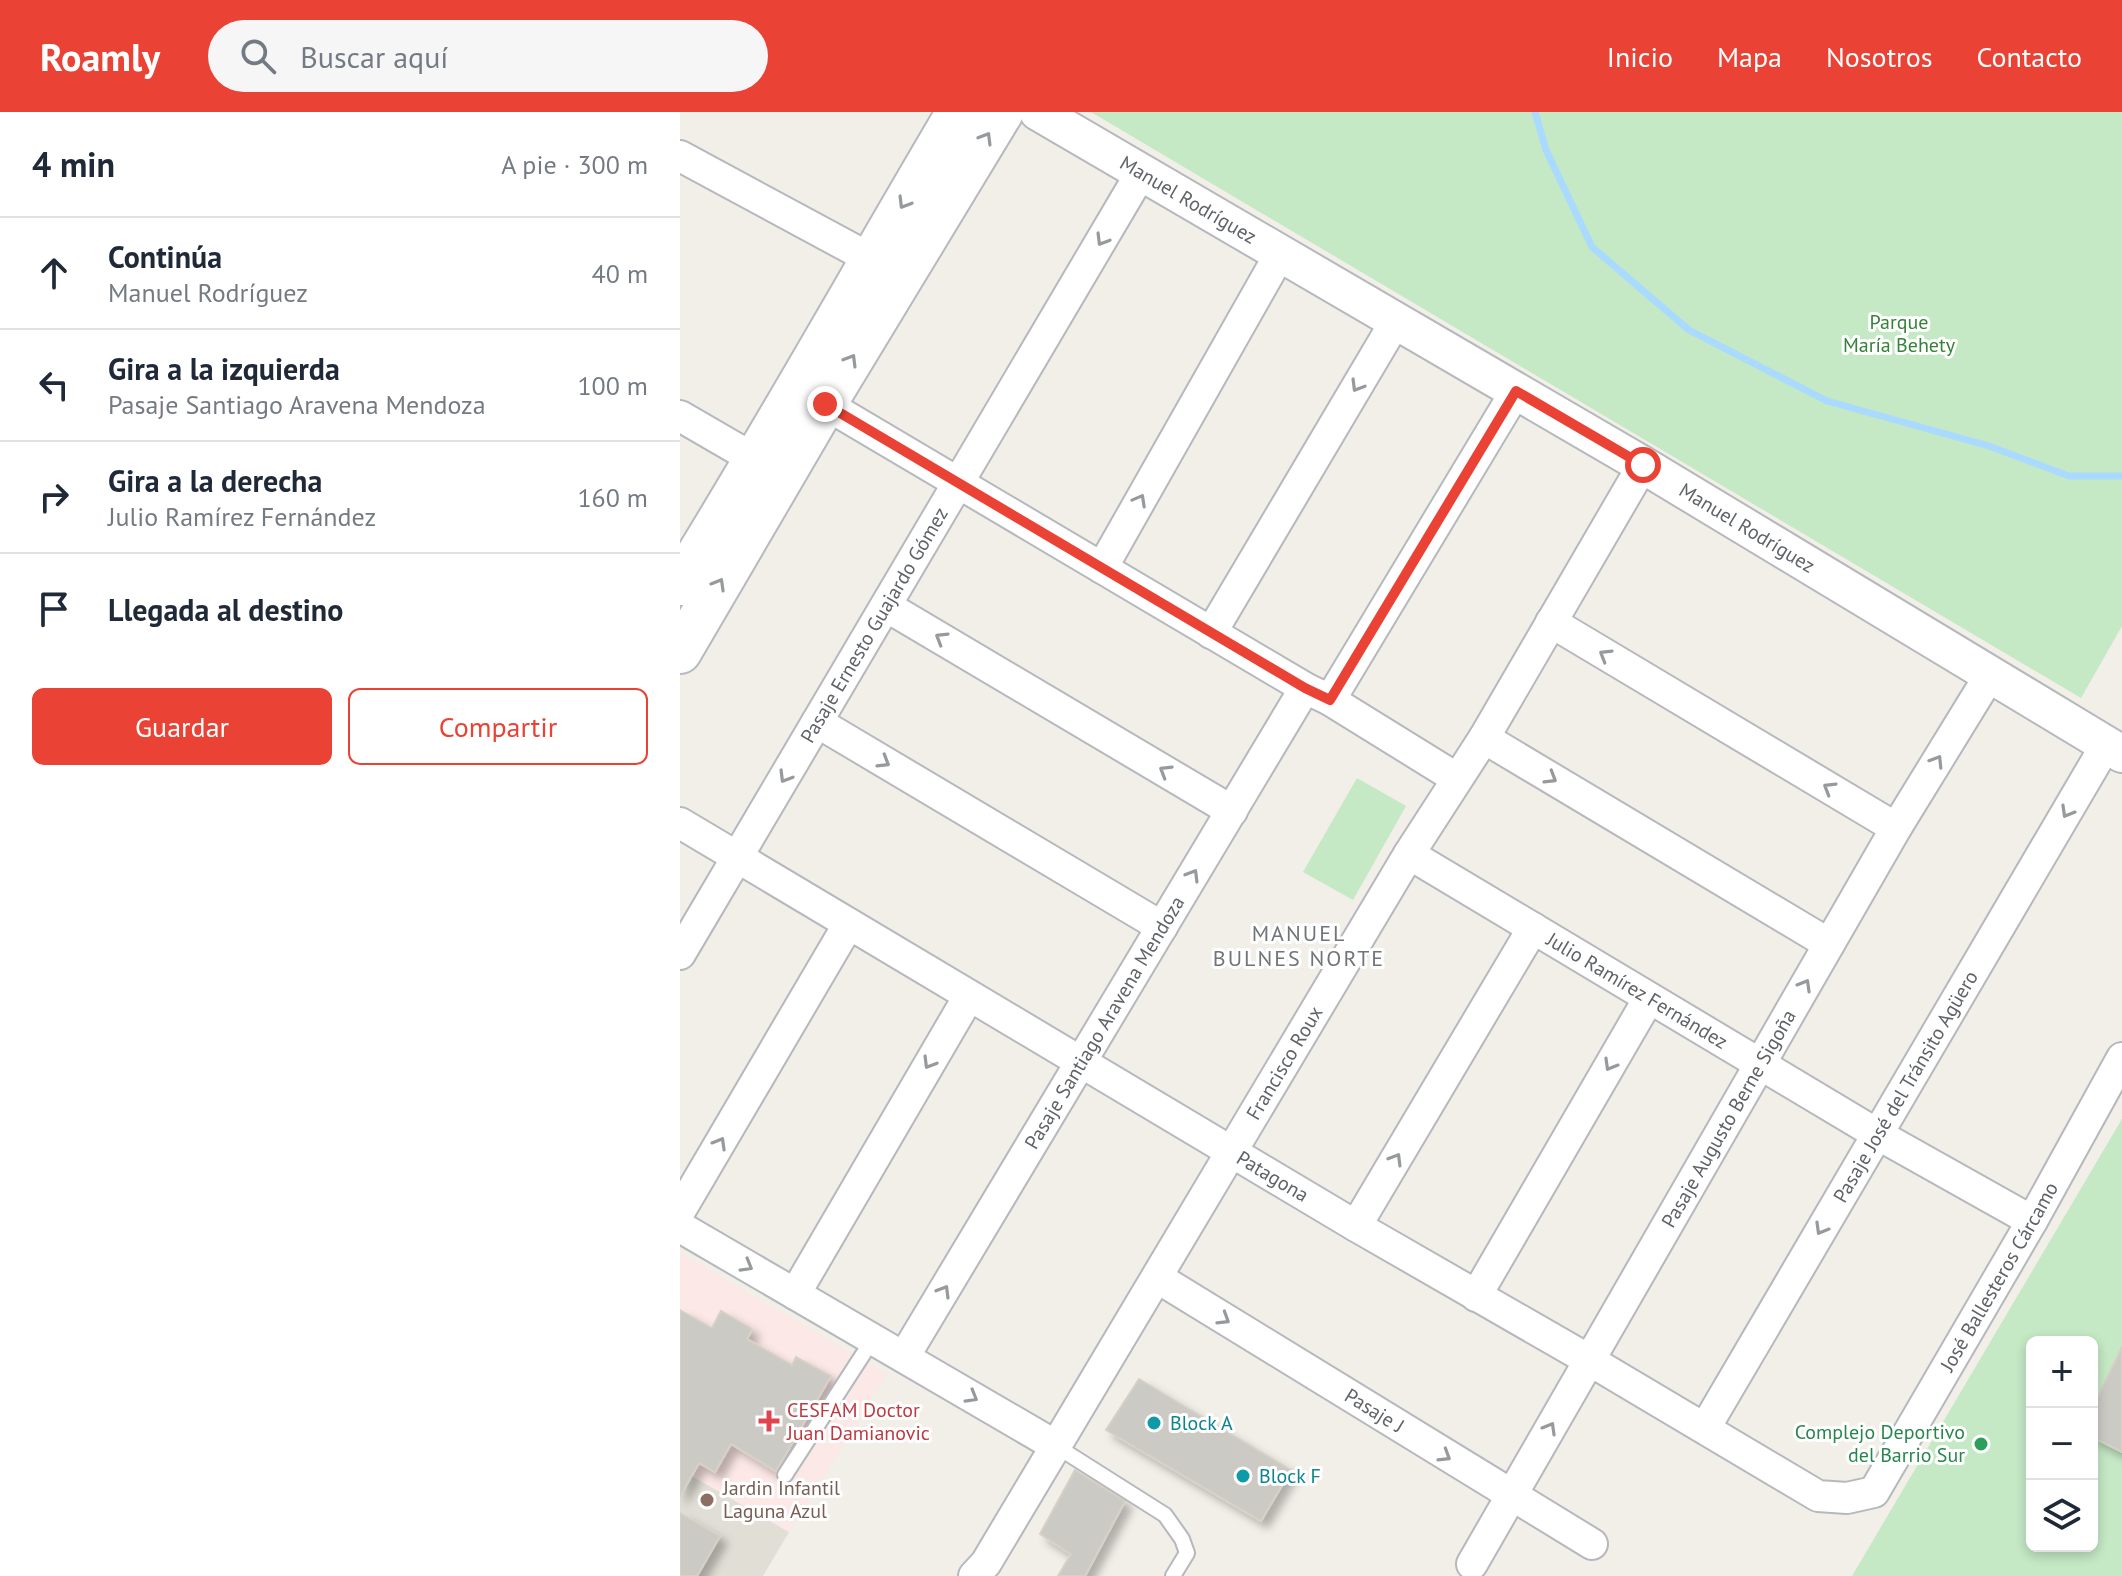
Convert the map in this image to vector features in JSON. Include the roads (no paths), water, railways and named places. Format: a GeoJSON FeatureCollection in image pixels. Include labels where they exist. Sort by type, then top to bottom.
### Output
{"type":"FeatureCollection","features":[{"type":"Feature","properties":{"kind":"main road"},"geometry":{"type":"LineString","coordinates":[[680,584],[756,460],[958,112]]}},
{"type":"Feature","properties":{"kind":"main road"},"geometry":{"type":"LineString","coordinates":[[680,652],[825,404],[1002,112]]}},
{"type":"Feature","properties":{"kind":"street","name":"Manuel Rodríguez"},"geometry":{"type":"LineString","coordinates":[[1038,112],[1397,319],[2114,749]]}},
{"type":"Feature","properties":{"kind":"street"},"geometry":{"type":"LineString","coordinates":[[680,156],[871,259]]}},
{"type":"Feature","properties":{"kind":"street","name":"Pasaje Ernesto Guajardo Gómez"},"geometry":{"type":"LineString","coordinates":[[680,954],[1141,173]]}},
{"type":"Feature","properties":{"kind":"street"},"geometry":{"type":"LineString","coordinates":[[1102,568],[1280,254]]}},
{"type":"Feature","properties":{"kind":"street"},"geometry":{"type":"LineString","coordinates":[[1211,633],[1397,319]]}},
{"type":"Feature","properties":{"kind":"street","name":"Pasaje Santiago Aravena Mendoza"},"geometry":{"type":"LineString","coordinates":[[904,1357],[1232,811],[1317,694],[1516,391]]}},
{"type":"Feature","properties":{"kind":"street"},"geometry":{"type":"LineString","coordinates":[[825,404],[1456,778]]}},
{"type":"Feature","properties":{"kind":"street"},"geometry":{"type":"LineString","coordinates":[[680,416],[756,460]]}},
{"type":"Feature","properties":{"kind":"street","name":"Francisco Roux"},"geometry":{"type":"LineString","coordinates":[[974,1576],[986,1563],[1158,1278],[1409,854],[1484,738],[1643,465]]}},
{"type":"Feature","properties":{"kind":"street"},"geometry":{"type":"LineString","coordinates":[[886,606],[1232,811]]}},
{"type":"Feature","properties":{"kind":"street"},"geometry":{"type":"LineString","coordinates":[[1551,622],[1896,828]]}},
{"type":"Feature","properties":{"kind":"street","name":"Pasaje Augusto Berne Sigoña"},"geometry":{"type":"LineString","coordinates":[[1472,1564],[1759,1063],[1896,828],[1990,675]]}},
{"type":"Feature","properties":{"kind":"street"},"geometry":{"type":"LineString","coordinates":[[817,722],[1162,927]]}},
{"type":"Feature","properties":{"kind":"street"},"geometry":{"type":"LineString","coordinates":[[1484,738],[1829,944]]}},
{"type":"Feature","properties":{"kind":"street","name":"Pasaje José del Tránsito Agüero"},"geometry":{"type":"LineString","coordinates":[[1705,1428],[1877,1134],[2114,749]]}},
{"type":"Feature","properties":{"kind":"street","name":"Patagona"},"geometry":{"type":"LineString","coordinates":[[680,823],[1356,1226],[1818,1496],[1847,1498],[1874,1492]]}},
{"type":"Feature","properties":{"kind":"street","name":"Julio Ramírez Fernández"},"geometry":{"type":"LineString","coordinates":[[1409,854],[1877,1134],[2032,1221]]}},
{"type":"Feature","properties":{"kind":"street"},"geometry":{"type":"LineString","coordinates":[[680,1211],[848,925]]}},
{"type":"Feature","properties":{"kind":"street"},"geometry":{"type":"LineString","coordinates":[[1356,1226],[1533,928]]}},
{"type":"Feature","properties":{"kind":"street"},"geometry":{"type":"LineString","coordinates":[[795,1294],[969,996]]}},
{"type":"Feature","properties":{"kind":"street"},"geometry":{"type":"LineString","coordinates":[[1476,1296],[1649,998]]}},
{"type":"Feature","properties":{"kind":"street","name":"José Ballesteros Cárcamo"},"geometry":{"type":"LineString","coordinates":[[1874,1492],[2032,1221],[2122,1058]]}},
{"type":"Feature","properties":{"kind":"street"},"geometry":{"type":"LineString","coordinates":[[680,1227],[1056,1446]]}},
{"type":"Feature","properties":{"kind":"street","name":"Pasaje J"},"geometry":{"type":"LineString","coordinates":[[1158,1278],[1592,1544]]}},
{"type":"Feature","properties":{"kind":"lane"},"geometry":{"type":"LineString","coordinates":[[785,1475],[873,1339]]}},
{"type":"Feature","properties":{"kind":"lane"},"geometry":{"type":"LineString","coordinates":[[1056,1446],[1165,1515],[1187,1553],[1173,1576]]}},
{"type":"Feature","properties":{"kind":"waterway"},"geometry":{"type":"LineString","coordinates":[[1535,112],[1546,150],[1592,247],[1689,330],[1827,401],[1989,446],[2069,476],[2122,476]]}},
{"type":"Feature","properties":{"kind":"place","name":"CESFAM Doctor Juan Damianovic"},"geometry":{"type":"Point","coordinates":[769,1421]}},
{"type":"Feature","properties":{"kind":"place","name":"Block A"},"geometry":{"type":"Point","coordinates":[1154,1423]}},
{"type":"Feature","properties":{"kind":"place","name":"Complejo Deportivo del Barrio Sur"},"geometry":{"type":"Point","coordinates":[1981,1444]}},
{"type":"Feature","properties":{"kind":"place","name":"Block F"},"geometry":{"type":"Point","coordinates":[1243,1476]}},
{"type":"Feature","properties":{"kind":"place","name":"Jardin Infantil Laguna Azul"},"geometry":{"type":"Point","coordinates":[707,1500]}},
{"type":"Feature","properties":{"kind":"district","name":"MANUEL BULNES NORTE"},"geometry":{"type":"Point","coordinates":[1299,946]}},
{"type":"Feature","properties":{"kind":"park label","name":"Parque María Behety"},"geometry":{"type":"Point","coordinates":[1899,334]}}]}
